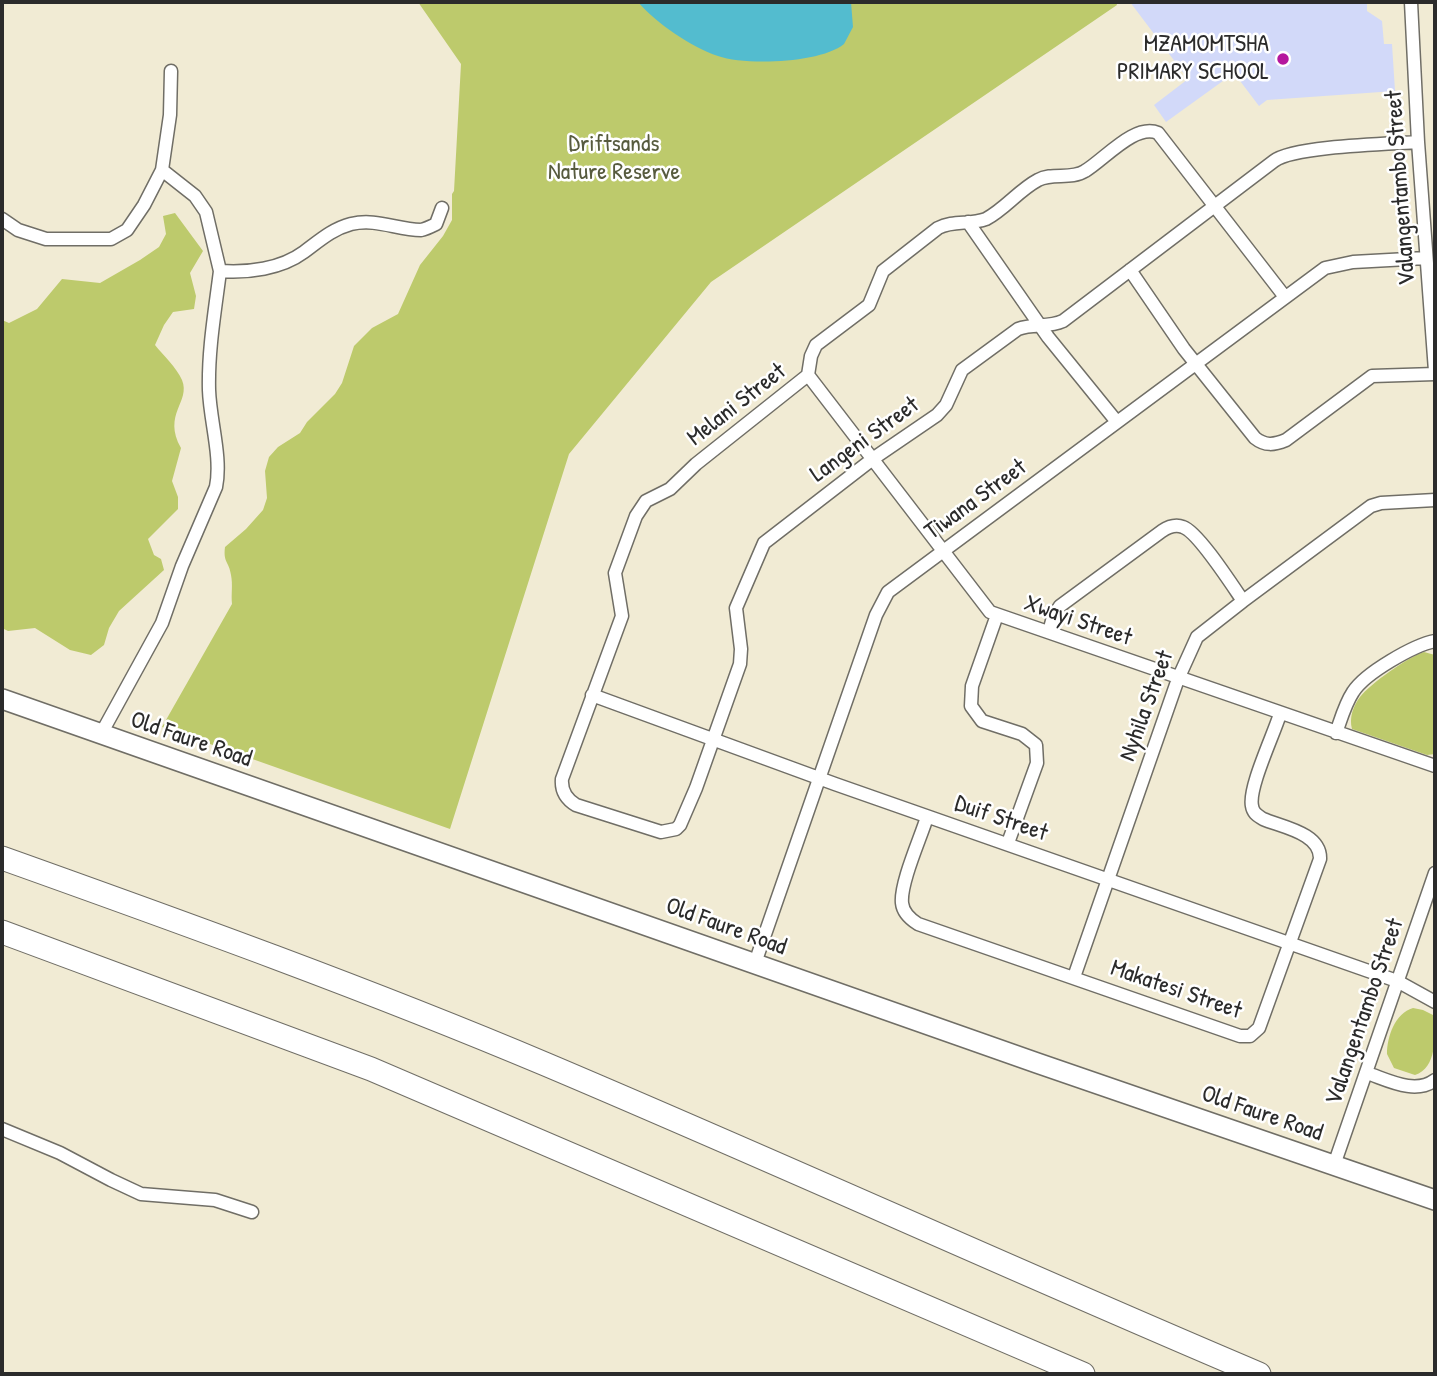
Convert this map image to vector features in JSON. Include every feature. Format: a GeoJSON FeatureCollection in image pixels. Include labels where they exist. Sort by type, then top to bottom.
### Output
{"type":"FeatureCollection","features":[{"type":"Feature","properties":{"kind":"highway"},"geometry":{"type":"LineString","coordinates":[[2,858],[398,1005],[544,1064],[1046,1284],[1259,1374]]}},
{"type":"Feature","properties":{"kind":"highway"},"geometry":{"type":"LineString","coordinates":[[2,932],[371,1069],[1083,1374]]}},
{"type":"Feature","properties":{"kind":"main road","name":"Old Faure Road"},"geometry":{"type":"LineString","coordinates":[[2,699],[1435,1200]]}},
{"type":"Feature","properties":{"kind":"street","name":"Valangentambo Street"},"geometry":{"type":"LineString","coordinates":[[1411,2],[1435,372]]}},
{"type":"Feature","properties":{"kind":"street"},"geometry":{"type":"LineString","coordinates":[[2,219],[18,230],[46,239],[111,239],[127,230],[162,170],[170,116],[170,71]]}},
{"type":"Feature","properties":{"kind":"street","name":"Melani Street"},"geometry":{"type":"LineString","coordinates":[[564,794],[562,779],[622,616],[615,580],[616,570],[629,531],[643,505],[650,498],[670,489],[695,464],[808,375],[816,345],[869,305],[886,267],[943,225],[981,221],[1037,180],[1047,176],[1076,175],[1084,172],[1137,133],[1150,129],[1158,132],[1284,297]]}},
{"type":"Feature","properties":{"kind":"street","name":"Langeni Street"},"geometry":{"type":"LineString","coordinates":[[564,794],[576,805],[661,832],[676,829],[684,820],[740,664],[737,604],[764,543],[874,458],[942,410],[964,368],[1018,329],[1026,326],[1051,326],[1063,321],[1286,154],[1418,142]]}},
{"type":"Feature","properties":{"kind":"street"},"geometry":{"type":"LineString","coordinates":[[101,734],[162,623],[218,476],[210,418],[209,356],[220,271],[206,212],[195,196],[162,170]]}},
{"type":"Feature","properties":{"kind":"street"},"geometry":{"type":"LineString","coordinates":[[220,271],[250,271],[281,264],[302,254],[322,237],[352,224],[379,222],[423,230],[436,224],[442,208]]}},
{"type":"Feature","properties":{"kind":"street"},"geometry":{"type":"LineString","coordinates":[[968,222],[1040,326],[1117,422]]}},
{"type":"Feature","properties":{"kind":"street","name":"Tiwana Street"},"geometry":{"type":"LineString","coordinates":[[755,963],[884,597],[942,550],[1325,268],[1336,264],[1426,258]]}},
{"type":"Feature","properties":{"kind":"street"},"geometry":{"type":"LineString","coordinates":[[1130,270],[1196,364],[1261,443],[1286,440],[1372,376],[1435,372]]}},
{"type":"Feature","properties":{"kind":"street","name":"Xwayi Street"},"geometry":{"type":"LineString","coordinates":[[808,375],[874,458],[981,604],[997,615],[1435,766]]}},
{"type":"Feature","properties":{"kind":"street","name":"Nyhila Street"},"geometry":{"type":"LineString","coordinates":[[1074,977],[1178,679],[1195,640],[1371,506],[1435,500]]}},
{"type":"Feature","properties":{"kind":"street"},"geometry":{"type":"LineString","coordinates":[[1049,632],[1053,617],[1060,606],[1162,531],[1174,526],[1181,526],[1195,535],[1243,601]]}},
{"type":"Feature","properties":{"kind":"street"},"geometry":{"type":"LineString","coordinates":[[997,615],[972,686],[971,706],[982,722],[1022,734],[1036,745],[1037,763],[1008,843]]}},
{"type":"Feature","properties":{"kind":"street"},"geometry":{"type":"LineString","coordinates":[[1336,733],[1350,697],[1360,682],[1411,648],[1435,641]]}},
{"type":"Feature","properties":{"kind":"street","name":"Duif Street"},"geometry":{"type":"LineString","coordinates":[[592,695],[928,817],[1397,981],[1435,1002]]}},
{"type":"Feature","properties":{"kind":"street","name":"Makatesi Street"},"geometry":{"type":"LineString","coordinates":[[928,817],[903,890],[904,909],[910,919],[1245,1037],[1259,1028],[1320,859],[1320,852],[1312,839],[1262,818],[1255,814],[1252,808],[1252,791],[1280,714]]}},
{"type":"Feature","properties":{"kind":"street","name":"Valangentambo Street"},"geometry":{"type":"LineString","coordinates":[[1334,1165],[1435,873]]}},
{"type":"Feature","properties":{"kind":"street"},"geometry":{"type":"LineString","coordinates":[[1367,1073],[1409,1087],[1420,1087],[1435,1080]]}},
{"type":"Feature","properties":{"kind":"street"},"geometry":{"type":"LineString","coordinates":[[2,1129],[60,1153],[141,1194],[215,1200],[252,1212]]}},
{"type":"Feature","properties":{"kind":"shaded area","name":"MZAMOMTSHA PRIMARY SCHOOL"},"geometry":{"type":"Polygon","coordinates":[[[1130,2],[1367,2],[1367,11],[1382,21],[1384,44],[1392,44],[1395,91],[1267,100],[1259,106],[1234,73],[1166,122],[1154,105],[1188,79],[1130,2]]]}},
{"type":"Feature","properties":{"kind":"green space","name":"Driftsands Nature Reserve"},"geometry":{"type":"Polygon","coordinates":[[[418,2],[1116,2],[1117,5],[711,282],[569,454],[450,829],[162,727],[232,604],[232,579],[225,547],[263,510],[267,498],[265,471],[269,457],[278,447],[300,433],[307,422],[335,394],[342,383],[354,346],[372,328],[398,314],[420,265],[452,220],[461,64],[418,2]]]}},
{"type":"Feature","properties":{"kind":"green space"},"geometry":{"type":"Polygon","coordinates":[[[175,213],[203,251],[190,273],[196,296],[194,309],[173,312],[155,345],[177,371],[184,388],[174,426],[181,448],[172,481],[178,497],[178,509],[148,539],[154,555],[161,559],[164,570],[119,611],[109,628],[104,645],[91,655],[70,650],[35,628],[8,631],[2,628],[2,320],[9,323],[37,309],[62,279],[100,283],[140,260],[159,247],[166,234],[163,216],[175,213]]]}},
{"type":"Feature","properties":{"kind":"green space"},"geometry":{"type":"Polygon","coordinates":[[[1424,652],[1435,655],[1435,754],[1427,755],[1352,729],[1354,708],[1365,692],[1399,665],[1424,652]]]}},
{"type":"Feature","properties":{"kind":"green space"},"geometry":{"type":"Polygon","coordinates":[[[1413,1008],[1435,1016],[1431,1059],[1422,1071],[1415,1075],[1394,1068],[1387,1054],[1393,1026],[1401,1015],[1413,1008]]]}},
{"type":"Feature","properties":{"kind":"water"},"geometry":{"type":"Polygon","coordinates":[[[638,2],[851,2],[853,27],[844,44],[819,55],[783,61],[746,61],[718,56],[697,47],[664,26],[638,2]]]}},
{"type":"Feature","properties":{"kind":"place","name":"MZAMOMTSHA PRIMARY SCHOOL"},"geometry":{"type":"Point","coordinates":[1283,59]}}]}
